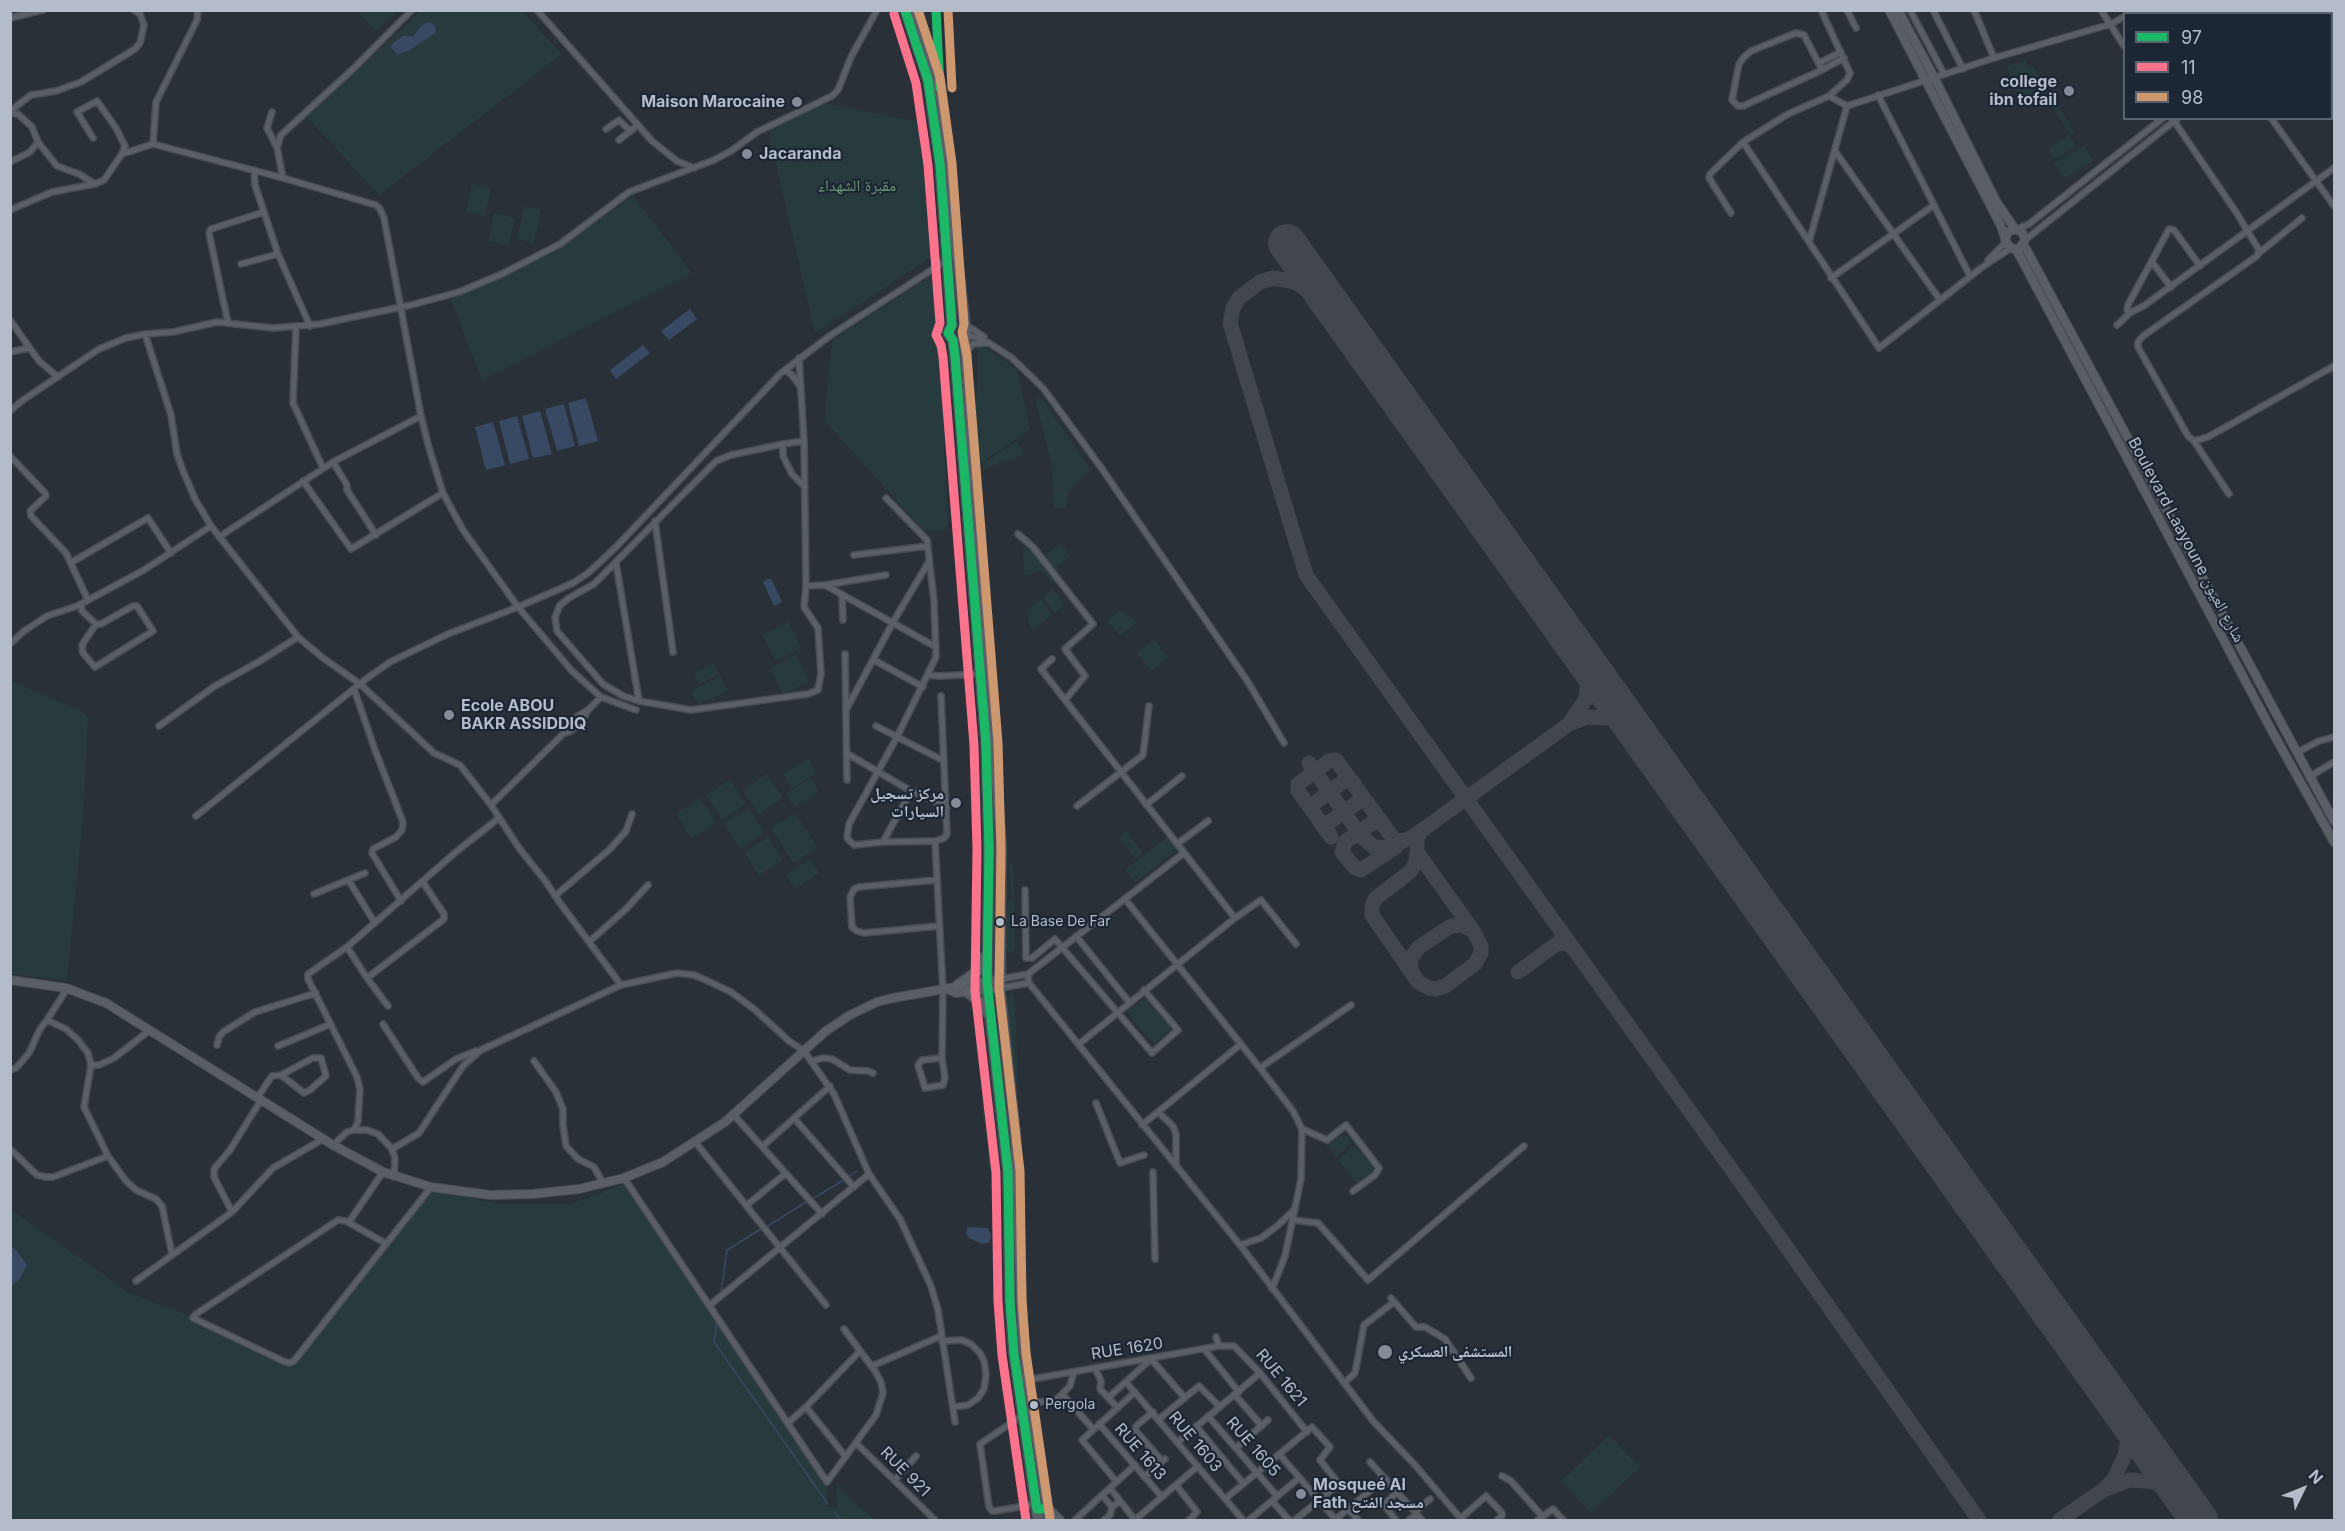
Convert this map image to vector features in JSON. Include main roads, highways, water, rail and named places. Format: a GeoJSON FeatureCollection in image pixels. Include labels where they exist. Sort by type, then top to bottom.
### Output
{"type":"FeatureCollection","features":[{"type":"Feature","properties":{"kind":"main road"},"geometry":{"type":"LineString","coordinates":[[906,10],[928,80],[934,113],[947,260],[952,325],[948,333],[953,340],[986,754],[989,842],[987,951],[989,1016],[1008,1172],[1011,1301],[1030,1403],[1040,1507],[1038,1521]]}},
{"type":"Feature","properties":{"kind":"main road"},"geometry":{"type":"LineString","coordinates":[[914,10],[927,46],[941,100],[965,332],[1001,842],[1000,984],[1015,1133],[1019,1353],[1023,1415],[1040,1507],[1049,1521]]}},
{"type":"Feature","properties":{"kind":"main road"},"geometry":{"type":"LineString","coordinates":[[952,325],[956,323],[965,332]]}},
{"type":"Feature","properties":{"kind":"main road"},"geometry":{"type":"LineString","coordinates":[[953,340],[957,341],[965,332]]}},
{"type":"Feature","properties":{"kind":"main road"},"geometry":{"type":"LineString","coordinates":[[950,988],[978,971],[987,951]]}},
{"type":"Feature","properties":{"kind":"main road"},"geometry":{"type":"LineString","coordinates":[[967,992],[980,1002],[989,1016]]}},
{"type":"Feature","properties":{"kind":"water"},"geometry":{"type":"Polygon","coordinates":[[[429,22],[436,29],[435,33],[408,51],[397,55],[391,47],[393,43],[403,36],[413,36],[422,25],[429,22]]]}},
{"type":"Feature","properties":{"kind":"water"},"geometry":{"type":"Polygon","coordinates":[[[690,309],[697,319],[669,340],[661,331],[690,309]]]}},
{"type":"Feature","properties":{"kind":"water"},"geometry":{"type":"Polygon","coordinates":[[[643,345],[650,353],[616,379],[610,370],[643,345]]]}},
{"type":"Feature","properties":{"kind":"water"},"geometry":{"type":"Polygon","coordinates":[[[586,398],[598,441],[579,446],[568,403],[586,398]]]}},
{"type":"Feature","properties":{"kind":"water"},"geometry":{"type":"Polygon","coordinates":[[[564,404],[575,446],[557,451],[545,409],[564,404]]]}},
{"type":"Feature","properties":{"kind":"water"},"geometry":{"type":"Polygon","coordinates":[[[540,411],[552,454],[533,458],[522,416],[540,411]]]}},
{"type":"Feature","properties":{"kind":"water"},"geometry":{"type":"Polygon","coordinates":[[[517,416],[529,459],[510,464],[499,421],[517,416]]]}},
{"type":"Feature","properties":{"kind":"water"},"geometry":{"type":"Polygon","coordinates":[[[493,422],[505,465],[486,470],[475,427],[493,422]]]}},
{"type":"Feature","properties":{"kind":"water"},"geometry":{"type":"Polygon","coordinates":[[[771,578],[782,602],[774,606],[763,582],[771,578]]]}},
{"type":"Feature","properties":{"kind":"water"},"geometry":{"type":"Polygon","coordinates":[[[967,1227],[988,1228],[991,1235],[989,1243],[982,1244],[969,1238],[966,1234],[967,1227]]]}},
{"type":"Feature","properties":{"kind":"water"},"geometry":{"type":"Polygon","coordinates":[[[11,1246],[27,1265],[19,1280],[11,1286],[11,1246]]]}},
{"type":"Feature","properties":{"kind":"waterway"},"geometry":{"type":"LineString","coordinates":[[848,1177],[857,1171]]}},
{"type":"Feature","properties":{"kind":"waterway"},"geometry":{"type":"LineString","coordinates":[[812,1199],[844,1180]]}},
{"type":"Feature","properties":{"kind":"waterway"},"geometry":{"type":"LineString","coordinates":[[766,1227],[808,1201]]}},
{"type":"Feature","properties":{"kind":"waterway"},"geometry":{"type":"LineString","coordinates":[[721,1292],[727,1250],[761,1229]]}},
{"type":"Feature","properties":{"kind":"waterway"},"geometry":{"type":"LineString","coordinates":[[717,1322],[714,1342],[828,1504]]}},
{"type":"Feature","properties":{"kind":"waterway"},"geometry":{"type":"LineString","coordinates":[[835,1513],[841,1520]]}},
{"type":"Feature","properties":{"kind":"place","name":"college ibn tofail"},"geometry":{"type":"Point","coordinates":[2069,91]}},
{"type":"Feature","properties":{"kind":"place","name":"Maison Marocaine"},"geometry":{"type":"Point","coordinates":[797,102]}},
{"type":"Feature","properties":{"kind":"place","name":"Jacaranda"},"geometry":{"type":"Point","coordinates":[747,154]}},
{"type":"Feature","properties":{"kind":"place","name":"Ecole ABOU BAKR ASSIDDIQ"},"geometry":{"type":"Point","coordinates":[449,715]}},
{"type":"Feature","properties":{"kind":"place","name":"مركز تسجيل السيارات"},"geometry":{"type":"Point","coordinates":[956,803]}},
{"type":"Feature","properties":{"kind":"place","name":"La Base De Far"},"geometry":{"type":"Point","coordinates":[1000,922]}},
{"type":"Feature","properties":{"kind":"place","name":"المستشفى العسكري"},"geometry":{"type":"Point","coordinates":[1385,1352]}},
{"type":"Feature","properties":{"kind":"place","name":"Pergola"},"geometry":{"type":"Point","coordinates":[1034,1405]}},
{"type":"Feature","properties":{"kind":"place","name":"Mosqueé Al Fath مسجد الفتح"},"geometry":{"type":"Point","coordinates":[1301,1494]}},
{"type":"Feature","properties":{"kind":"park label","name":"مقبرة الشهداء"},"geometry":{"type":"Point","coordinates":[857,186]}}]}
